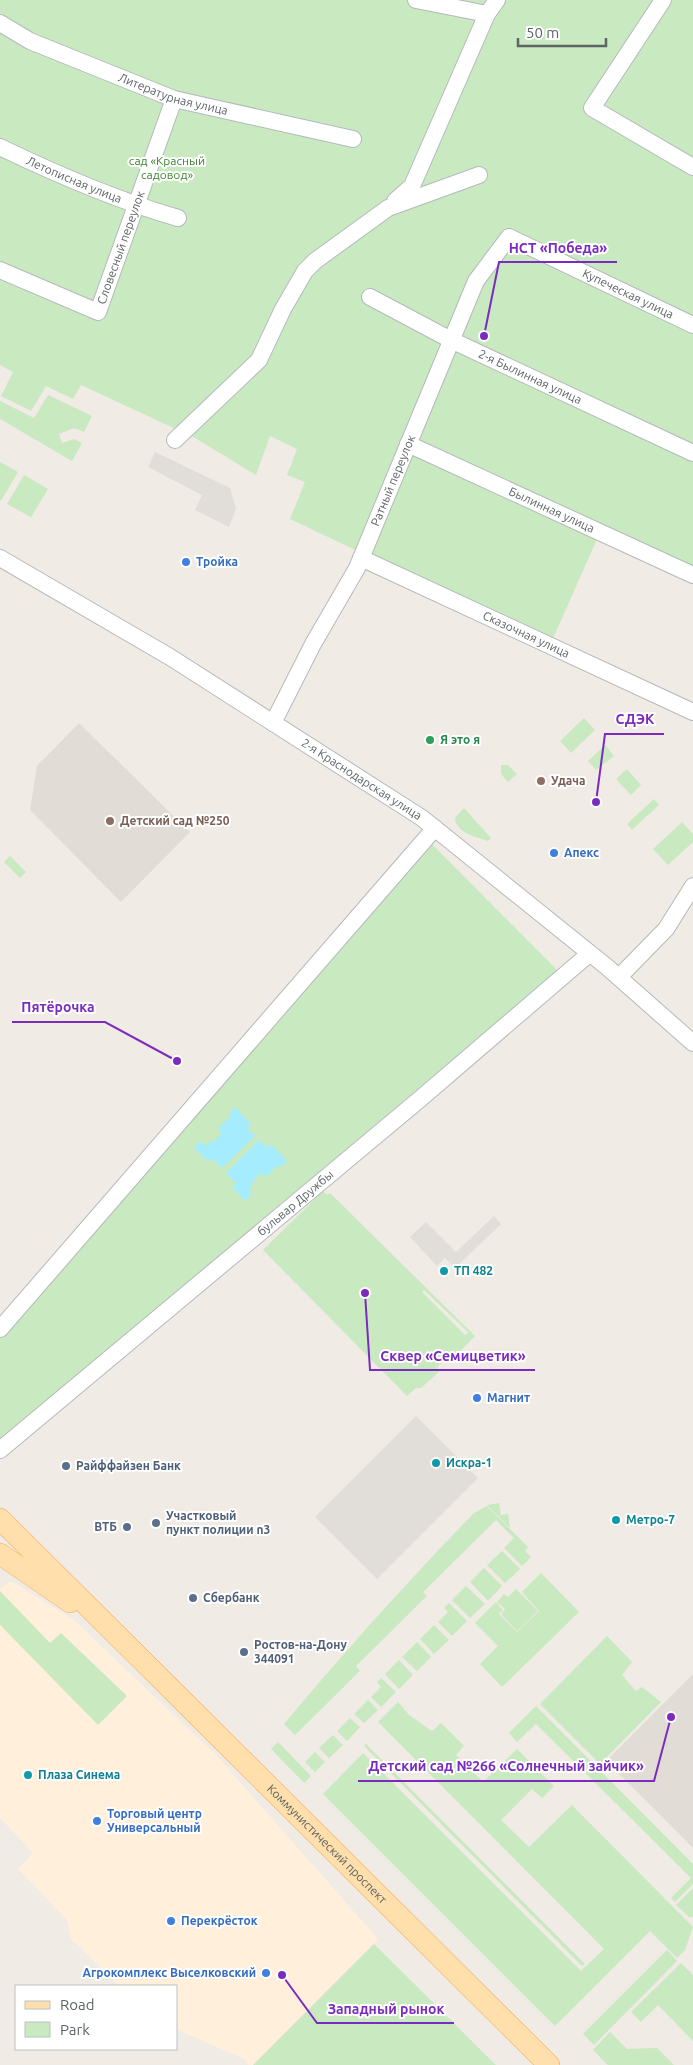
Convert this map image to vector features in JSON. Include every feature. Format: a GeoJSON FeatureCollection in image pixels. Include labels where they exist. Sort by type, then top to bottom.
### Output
{"type":"FeatureCollection","features":[{"type":"Feature","properties":{"kind":"main road","name":"Коммунистический проспект"},"geometry":{"type":"LineString","coordinates":[[0,1519],[549,2065]]}},
{"type":"Feature","properties":{"kind":"main road","name":"Коммунистический проспект"},"geometry":{"type":"LineString","coordinates":[[0,1554],[105,1625]]}},
{"type":"Feature","properties":{"kind":"street"},"geometry":{"type":"LineString","coordinates":[[416,0],[487,14]]}},
{"type":"Feature","properties":{"kind":"street"},"geometry":{"type":"LineString","coordinates":[[176,440],[259,360],[283,309],[305,271],[388,208],[412,186],[487,14],[497,0]]}},
{"type":"Feature","properties":{"kind":"street"},"geometry":{"type":"LineString","coordinates":[[663,0],[592,108],[693,167]]}},
{"type":"Feature","properties":{"kind":"street","name":"Литературная улица"},"geometry":{"type":"LineString","coordinates":[[0,23],[30,41],[174,99],[353,139]]}},
{"type":"Feature","properties":{"kind":"street","name":"Словесный переулок"},"geometry":{"type":"LineString","coordinates":[[0,270],[98,312],[174,99]]}},
{"type":"Feature","properties":{"kind":"street","name":"Летописная улица"},"geometry":{"type":"LineString","coordinates":[[0,147],[75,182],[135,206],[178,218]]}},
{"type":"Feature","properties":{"kind":"street"},"geometry":{"type":"LineString","coordinates":[[388,208],[479,175]]}},
{"type":"Feature","properties":{"kind":"street","name":"Купеческая улица"},"geometry":{"type":"LineString","coordinates":[[509,237],[693,325]]}},
{"type":"Feature","properties":{"kind":"street","name":"Ратный переулок"},"geometry":{"type":"LineString","coordinates":[[273,723],[312,644],[361,558],[476,281],[509,237]]}},
{"type":"Feature","properties":{"kind":"street","name":"2-я Былинная улица"},"geometry":{"type":"LineString","coordinates":[[370,297],[451,340],[693,453]]}},
{"type":"Feature","properties":{"kind":"street","name":"Былинная улица"},"geometry":{"type":"LineString","coordinates":[[408,444],[693,575]]}},
{"type":"Feature","properties":{"kind":"street","name":"2-я Краснодарская улица"},"geometry":{"type":"LineString","coordinates":[[0,558],[170,657],[388,794],[586,956],[619,977],[693,1043]]}},
{"type":"Feature","properties":{"kind":"street","name":"Сказочная улица"},"geometry":{"type":"LineString","coordinates":[[361,558],[693,712]]}},
{"type":"Feature","properties":{"kind":"street"},"geometry":{"type":"LineString","coordinates":[[0,1329],[433,830]]}},
{"type":"Feature","properties":{"kind":"street"},"geometry":{"type":"LineString","coordinates":[[619,977],[666,929],[693,886]]}},
{"type":"Feature","properties":{"kind":"street","name":"бульвар Дружбы"},"geometry":{"type":"LineString","coordinates":[[0,1450],[420,1099],[586,956]]}},
{"type":"Feature","properties":{"kind":"shaded area"},"geometry":{"type":"Polygon","coordinates":[[[155,452],[230,488],[236,509],[229,527],[195,510],[202,495],[148,467],[155,452]]]}},
{"type":"Feature","properties":{"kind":"shaded area","name":"Детский сад №250"},"geometry":{"type":"Polygon","coordinates":[[[79,723],[190,832],[121,902],[30,810],[37,766],[79,723]]]}},
{"type":"Feature","properties":{"kind":"shaded area"},"geometry":{"type":"Polygon","coordinates":[[[494,1216],[501,1224],[455,1268],[445,1258],[437,1266],[410,1237],[426,1222],[456,1252],[494,1216]]]}},
{"type":"Feature","properties":{"kind":"shaded area"},"geometry":{"type":"Polygon","coordinates":[[[416,1416],[478,1478],[377,1579],[315,1517],[416,1416]]]}},
{"type":"Feature","properties":{"kind":"shaded area"},"geometry":{"type":"Polygon","coordinates":[[[8,1582],[13,1582],[74,1620],[217,1756],[378,1939],[253,2065],[248,2065],[246,2060],[178,2030],[178,1985],[118,1985],[71,1939],[67,1920],[18,1869],[33,1853],[0,1818],[0,1589],[8,1582]]]}},
{"type":"Feature","properties":{"kind":"shaded area"},"geometry":{"type":"Polygon","coordinates":[[[693,1674],[693,1848],[606,1761],[693,1674]]]}},
{"type":"Feature","properties":{"kind":"green space","name":"сад «Красный садовод»"},"geometry":{"type":"Polygon","coordinates":[[[0,0],[494,0],[411,180],[376,212],[305,264],[256,359],[180,431],[81,385],[73,399],[46,386],[31,411],[1,396],[13,372],[0,365],[0,0]]]}},
{"type":"Feature","properties":{"kind":"green space"},"geometry":{"type":"Polygon","coordinates":[[[500,0],[693,0],[693,571],[601,530],[551,643],[290,519],[305,482],[287,475],[297,449],[270,436],[256,475],[190,435],[261,362],[306,273],[414,188],[500,0]]]}},
{"type":"Feature","properties":{"kind":"green space"},"geometry":{"type":"Polygon","coordinates":[[[48,395],[92,416],[84,432],[74,428],[59,434],[62,443],[74,439],[82,443],[72,461],[0,419],[0,401],[34,418],[48,395]]]}},
{"type":"Feature","properties":{"kind":"green space"},"geometry":{"type":"Polygon","coordinates":[[[0,462],[18,472],[1,501],[0,500],[0,462]]]}},
{"type":"Feature","properties":{"kind":"green space"},"geometry":{"type":"Polygon","coordinates":[[[24,475],[48,489],[31,517],[7,504],[24,475]]]}},
{"type":"Feature","properties":{"kind":"green space"},"geometry":{"type":"Polygon","coordinates":[[[584,718],[595,730],[571,753],[560,741],[584,718]]]}},
{"type":"Feature","properties":{"kind":"green space"},"geometry":{"type":"Polygon","coordinates":[[[605,745],[614,756],[596,770],[588,761],[605,745]]]}},
{"type":"Feature","properties":{"kind":"green space"},"geometry":{"type":"Polygon","coordinates":[[[501,765],[508,765],[517,774],[508,782],[501,774],[501,765]]]}},
{"type":"Feature","properties":{"kind":"green space"},"geometry":{"type":"Polygon","coordinates":[[[627,769],[641,785],[631,795],[616,779],[627,769]]]}},
{"type":"Feature","properties":{"kind":"green space"},"geometry":{"type":"Polygon","coordinates":[[[654,799],[659,805],[632,830],[627,824],[654,799]]]}},
{"type":"Feature","properties":{"kind":"green space"},"geometry":{"type":"Polygon","coordinates":[[[464,808],[491,838],[488,841],[467,834],[456,823],[455,818],[464,808]]]}},
{"type":"Feature","properties":{"kind":"green space"},"geometry":{"type":"Polygon","coordinates":[[[682,822],[693,834],[693,842],[668,865],[653,849],[682,822]]]}},
{"type":"Feature","properties":{"kind":"green space"},"geometry":{"type":"Polygon","coordinates":[[[429,841],[558,971],[0,1440],[0,1334],[429,841]]]}},
{"type":"Feature","properties":{"kind":"green space"},"geometry":{"type":"Polygon","coordinates":[[[10,856],[26,872],[20,878],[4,862],[10,856]]]}},
{"type":"Feature","properties":{"kind":"green space"},"geometry":{"type":"Polygon","coordinates":[[[323,1191],[327,1195],[330,1193],[475,1336],[449,1363],[444,1360],[437,1368],[440,1371],[421,1388],[416,1388],[407,1396],[263,1250],[323,1191]],[[424,1290],[422,1292],[465,1335],[468,1332],[424,1290]]]}},
{"type":"Feature","properties":{"kind":"green space"},"geometry":{"type":"Polygon","coordinates":[[[499,1503],[501,1515],[508,1514],[510,1528],[487,1505],[499,1503]]]}},
{"type":"Feature","properties":{"kind":"green space"},"geometry":{"type":"Polygon","coordinates":[[[487,1506],[528,1547],[525,1551],[531,1557],[522,1566],[504,1548],[514,1538],[496,1520],[423,1592],[427,1596],[356,1666],[360,1671],[295,1735],[284,1724],[425,1564],[474,1513],[487,1506]]]}},
{"type":"Feature","properties":{"kind":"green space"},"geometry":{"type":"Polygon","coordinates":[[[502,1551],[520,1569],[505,1583],[487,1565],[502,1551]]]}},
{"type":"Feature","properties":{"kind":"green space"},"geometry":{"type":"Polygon","coordinates":[[[484,1568],[502,1586],[488,1601],[470,1582],[484,1568]]]}},
{"type":"Feature","properties":{"kind":"green space"},"geometry":{"type":"Polygon","coordinates":[[[541,1573],[579,1612],[502,1687],[480,1664],[498,1646],[475,1623],[496,1602],[503,1610],[499,1614],[517,1632],[539,1611],[522,1592],[541,1573]]]}},
{"type":"Feature","properties":{"kind":"green space"},"geometry":{"type":"Polygon","coordinates":[[[466,1586],[485,1604],[470,1618],[452,1600],[466,1586]]]}},
{"type":"Feature","properties":{"kind":"green space"},"geometry":{"type":"Polygon","coordinates":[[[516,1589],[538,1611],[517,1631],[501,1614],[505,1609],[497,1602],[504,1594],[508,1597],[516,1589]]]}},
{"type":"Feature","properties":{"kind":"green space"},"geometry":{"type":"Polygon","coordinates":[[[0,1591],[50,1643],[61,1633],[127,1696],[98,1725],[0,1625],[0,1591]]]}},
{"type":"Feature","properties":{"kind":"green space"},"geometry":{"type":"Polygon","coordinates":[[[449,1603],[467,1621],[452,1636],[438,1622],[448,1612],[444,1608],[449,1603]]]}},
{"type":"Feature","properties":{"kind":"green space"},"geometry":{"type":"Polygon","coordinates":[[[434,1625],[449,1640],[434,1654],[420,1639],[434,1625]]]}},
{"type":"Feature","properties":{"kind":"green space"},"geometry":{"type":"Polygon","coordinates":[[[607,1636],[632,1662],[622,1675],[636,1691],[642,1687],[661,1702],[600,1764],[540,1704],[607,1636]]]}},
{"type":"Feature","properties":{"kind":"green space"},"geometry":{"type":"Polygon","coordinates":[[[417,1642],[431,1657],[417,1671],[402,1657],[417,1642]]]}},
{"type":"Feature","properties":{"kind":"green space"},"geometry":{"type":"Polygon","coordinates":[[[399,1660],[413,1675],[399,1689],[385,1674],[399,1660]]]}},
{"type":"Feature","properties":{"kind":"green space"},"geometry":{"type":"Polygon","coordinates":[[[381,1678],[396,1692],[381,1707],[371,1697],[381,1687],[377,1682],[381,1678]]]}},
{"type":"Feature","properties":{"kind":"green space"},"geometry":{"type":"Polygon","coordinates":[[[368,1700],[378,1710],[364,1723],[354,1714],[368,1700]]]}},
{"type":"Feature","properties":{"kind":"green space"},"geometry":{"type":"Polygon","coordinates":[[[398,1702],[409,1715],[432,1731],[441,1723],[464,1746],[456,1755],[483,1782],[517,1749],[554,1786],[542,1798],[532,1789],[501,1820],[529,1847],[572,1805],[693,1927],[685,1950],[677,1958],[650,1931],[555,2026],[323,1794],[363,1753],[581,1971],[604,1949],[378,1722],[398,1702]]]}},
{"type":"Feature","properties":{"kind":"green space"},"geometry":{"type":"Polygon","coordinates":[[[536,1706],[693,1864],[693,1884],[675,1902],[671,1898],[691,1878],[536,1724],[517,1742],[509,1733],[536,1706]]]}},
{"type":"Feature","properties":{"kind":"green space"},"geometry":{"type":"Polygon","coordinates":[[[350,1718],[360,1727],[347,1741],[337,1731],[350,1718]]]}},
{"type":"Feature","properties":{"kind":"green space"},"geometry":{"type":"Polygon","coordinates":[[[333,1735],[343,1745],[329,1758],[319,1748],[333,1735]]]}},
{"type":"Feature","properties":{"kind":"green space"},"geometry":{"type":"Polygon","coordinates":[[[278,1742],[311,1776],[304,1783],[271,1749],[278,1742]]]}},
{"type":"Feature","properties":{"kind":"green space"},"geometry":{"type":"Polygon","coordinates":[[[366,1744],[585,1964],[582,1966],[364,1746],[366,1744]]]}},
{"type":"Feature","properties":{"kind":"green space"},"geometry":{"type":"Polygon","coordinates":[[[315,1752],[325,1762],[315,1772],[305,1762],[315,1752]]]}},
{"type":"Feature","properties":{"kind":"green space"},"geometry":{"type":"Polygon","coordinates":[[[693,1888],[693,1917],[689,1917],[676,1905],[693,1888]]]}},
{"type":"Feature","properties":{"kind":"green space"},"geometry":{"type":"Polygon","coordinates":[[[374,1944],[496,2065],[253,2065],[374,1944]]]}},
{"type":"Feature","properties":{"kind":"green space"},"geometry":{"type":"Polygon","coordinates":[[[667,1950],[677,1961],[594,2045],[583,2034],[667,1950]]]}},
{"type":"Feature","properties":{"kind":"green space"},"geometry":{"type":"Polygon","coordinates":[[[681,1963],[693,1975],[693,2041],[658,2005],[641,2022],[631,2012],[681,1963]]]}},
{"type":"Feature","properties":{"kind":"green space"},"geometry":{"type":"Polygon","coordinates":[[[610,2032],[627,2049],[657,2048],[674,2065],[608,2065],[593,2050],[610,2032]]]}},
{"type":"Feature","properties":{"kind":"water"},"geometry":{"type":"Polygon","coordinates":[[[235,1107],[251,1124],[247,1128],[255,1136],[222,1168],[212,1158],[208,1162],[194,1148],[201,1141],[206,1146],[222,1133],[218,1128],[231,1116],[229,1114],[235,1107]]]}},
{"type":"Feature","properties":{"kind":"water"},"geometry":{"type":"Polygon","coordinates":[[[259,1140],[267,1148],[271,1144],[287,1161],[281,1167],[278,1165],[266,1177],[261,1173],[248,1189],[252,1194],[245,1201],[232,1187],[236,1183],[226,1173],[259,1140]]]}},
{"type":"Feature","properties":{"kind":"place","name":"НСТ «Победа»"},"geometry":{"type":"Point","coordinates":[484,336]}},
{"type":"Feature","properties":{"kind":"place","name":"Тройка"},"geometry":{"type":"Point","coordinates":[186,562]}},
{"type":"Feature","properties":{"kind":"place","name":"Я это я"},"geometry":{"type":"Point","coordinates":[430,740]}},
{"type":"Feature","properties":{"kind":"place","name":"Удача"},"geometry":{"type":"Point","coordinates":[541,781]}},
{"type":"Feature","properties":{"kind":"place","name":"СДЭК"},"geometry":{"type":"Point","coordinates":[596,802]}},
{"type":"Feature","properties":{"kind":"place","name":"Детский сад №250"},"geometry":{"type":"Point","coordinates":[110,821]}},
{"type":"Feature","properties":{"kind":"place","name":"Апекс"},"geometry":{"type":"Point","coordinates":[554,853]}},
{"type":"Feature","properties":{"kind":"place","name":"Пятёрочка"},"geometry":{"type":"Point","coordinates":[177,1061]}},
{"type":"Feature","properties":{"kind":"place","name":"ТП 482"},"geometry":{"type":"Point","coordinates":[444,1271]}},
{"type":"Feature","properties":{"kind":"place","name":"Сквер «Семицветик»"},"geometry":{"type":"Point","coordinates":[365,1293]}},
{"type":"Feature","properties":{"kind":"place","name":"Магнит"},"geometry":{"type":"Point","coordinates":[477,1398]}},
{"type":"Feature","properties":{"kind":"place","name":"Искра-1"},"geometry":{"type":"Point","coordinates":[436,1463]}},
{"type":"Feature","properties":{"kind":"place","name":"Райффайзен Банк"},"geometry":{"type":"Point","coordinates":[66,1466]}},
{"type":"Feature","properties":{"kind":"place","name":"Метро-7"},"geometry":{"type":"Point","coordinates":[616,1520]}},
{"type":"Feature","properties":{"kind":"place","name":"Участковый пункт полиции n3"},"geometry":{"type":"Point","coordinates":[156,1523]}},
{"type":"Feature","properties":{"kind":"place","name":"ВТБ"},"geometry":{"type":"Point","coordinates":[127,1527]}},
{"type":"Feature","properties":{"kind":"place","name":"Сбербанк"},"geometry":{"type":"Point","coordinates":[193,1598]}},
{"type":"Feature","properties":{"kind":"place","name":"Ростов-на-Дону 344091"},"geometry":{"type":"Point","coordinates":[244,1652]}},
{"type":"Feature","properties":{"kind":"place","name":"Детский сад №266 «Солнечный зайчик»"},"geometry":{"type":"Point","coordinates":[671,1717]}},
{"type":"Feature","properties":{"kind":"place","name":"Плаза Синема"},"geometry":{"type":"Point","coordinates":[28,1775]}},
{"type":"Feature","properties":{"kind":"place","name":"Торговый центр Универсальный"},"geometry":{"type":"Point","coordinates":[97,1821]}},
{"type":"Feature","properties":{"kind":"place","name":"Перекрёсток"},"geometry":{"type":"Point","coordinates":[171,1921]}},
{"type":"Feature","properties":{"kind":"place","name":"Агрокомплекс Выселковский"},"geometry":{"type":"Point","coordinates":[266,1973]}},
{"type":"Feature","properties":{"kind":"place","name":"Западный рынок"},"geometry":{"type":"Point","coordinates":[282,1975]}}]}
